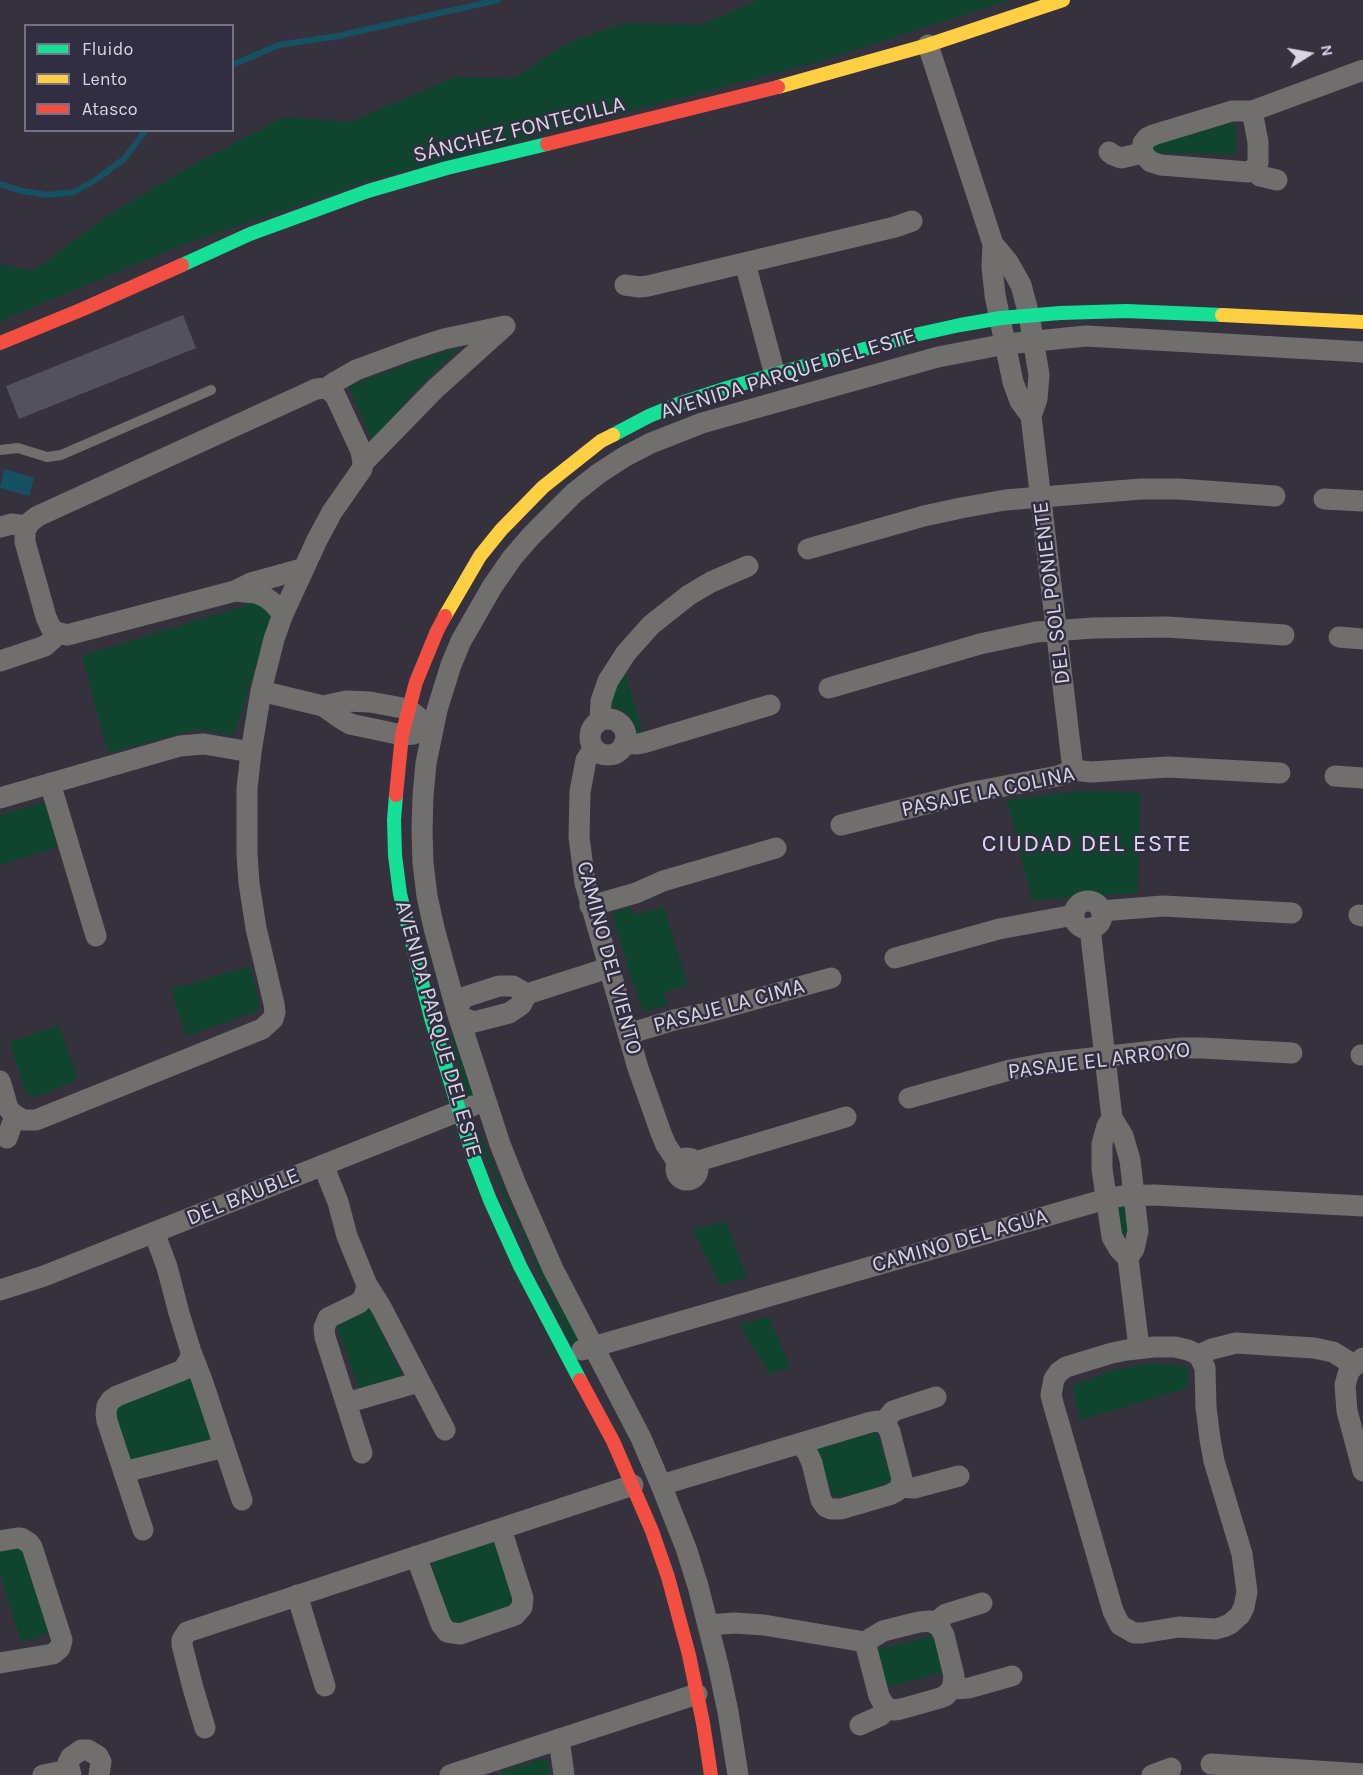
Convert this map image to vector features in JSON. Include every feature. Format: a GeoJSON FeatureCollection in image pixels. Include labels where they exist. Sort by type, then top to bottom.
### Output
{"type":"FeatureCollection","features":[{"type":"Feature","properties":{"kind":"street","name":"SÁNCHEZ FONTECILLA"},"geometry":{"type":"LineString","coordinates":[[0,343],[83,309],[250,234],[368,191],[447,168],[836,72],[928,45],[1063,0]]}},
{"type":"Feature","properties":{"kind":"street","name":"DEL SOL PONIENTE"},"geometry":{"type":"LineString","coordinates":[[928,45],[993,244],[992,267],[995,295],[1013,382],[1020,401],[1031,416]]}},
{"type":"Feature","properties":{"kind":"street"},"geometry":{"type":"LineString","coordinates":[[1142,153],[1143,143],[1153,135],[1232,111],[1252,111],[1363,70]]}},
{"type":"Feature","properties":{"kind":"street"},"geometry":{"type":"LineString","coordinates":[[1142,153],[1151,162],[1161,165],[1248,172],[1253,170],[1257,163],[1258,153],[1252,111]]}},
{"type":"Feature","properties":{"kind":"street"},"geometry":{"type":"LineString","coordinates":[[1109,152],[1121,158],[1142,153]]}},
{"type":"Feature","properties":{"kind":"street"},"geometry":{"type":"LineString","coordinates":[[1253,170],[1260,176],[1277,180]]}},
{"type":"Feature","properties":{"kind":"street"},"geometry":{"type":"LineString","coordinates":[[625,285],[639,287],[648,285],[895,227],[912,221]]}},
{"type":"Feature","properties":{"kind":"street","name":"DEL SOL PONIENTE"},"geometry":{"type":"LineString","coordinates":[[993,244],[1008,262],[1021,285],[1034,341],[1039,375],[1037,399],[1031,416],[1073,770]]}},
{"type":"Feature","properties":{"kind":"street"},"geometry":{"type":"LineString","coordinates":[[745,262],[775,375]]}},
{"type":"Feature","properties":{"kind":"street","name":"AVENIDA PARQUE DEL ESTE"},"geometry":{"type":"LineString","coordinates":[[711,1775],[687,1645],[668,1577],[633,1485],[613,1441],[504,1234],[473,1156],[431,1018],[402,903],[394,820],[402,735],[426,655],[440,623],[480,556],[501,530],[543,487],[601,441],[649,416],[697,398],[910,336],[1001,318],[1091,311],[1154,311],[1363,322]]}},
{"type":"Feature","properties":{"kind":"street"},"geometry":{"type":"LineString","coordinates":[[302,569],[251,583],[236,591],[73,634],[61,634],[48,623],[24,537],[27,526],[38,516],[316,389],[327,388],[356,370],[413,348],[505,326],[435,389],[363,463]]}},
{"type":"Feature","properties":{"kind":"street","name":"AVENIDA PARQUE DEL ESTE"},"geometry":{"type":"LineString","coordinates":[[738,1775],[728,1712],[708,1625],[686,1548],[627,1408],[573,1308],[534,1229],[500,1144],[457,1012],[434,928],[423,863],[423,796],[432,731],[442,690],[461,641],[492,587],[512,558],[574,493],[598,474],[651,442],[702,423],[938,357],[1006,344],[1086,336],[1363,352]]}},
{"type":"Feature","properties":{"kind":"street"},"geometry":{"type":"LineString","coordinates":[[0,1081],[8,1108],[18,1118],[29,1121],[42,1118],[262,1029],[273,1019],[274,1005],[256,928],[249,883],[247,826],[251,752],[261,692],[274,639],[283,614],[302,569],[332,512],[362,468],[362,451],[335,395],[327,388]]}},
{"type":"Feature","properties":{"kind":"street"},"geometry":{"type":"LineString","coordinates":[[808,549],[961,508],[1041,496],[1140,489],[1179,489],[1275,496]]}},
{"type":"Feature","properties":{"kind":"street"},"geometry":{"type":"LineString","coordinates":[[1324,499],[1363,501]]}},
{"type":"Feature","properties":{"kind":"street"},"geometry":{"type":"LineString","coordinates":[[0,527],[12,524],[27,526]]}},
{"type":"Feature","properties":{"kind":"street"},"geometry":{"type":"LineString","coordinates":[[600,721],[601,702],[608,681],[626,653],[651,625],[696,591],[747,567]]}},
{"type":"Feature","properties":{"kind":"street"},"geometry":{"type":"LineString","coordinates":[[236,591],[256,593],[265,597],[283,614]]}},
{"type":"Feature","properties":{"kind":"street"},"geometry":{"type":"LineString","coordinates":[[829,688],[980,644],[1017,635],[1056,630],[1167,627],[1284,635]]}},
{"type":"Feature","properties":{"kind":"street"},"geometry":{"type":"LineString","coordinates":[[0,661],[45,646],[54,638],[56,632]]}},
{"type":"Feature","properties":{"kind":"street"},"geometry":{"type":"LineString","coordinates":[[1339,637],[1363,639]]}},
{"type":"Feature","properties":{"kind":"street"},"geometry":{"type":"LineString","coordinates":[[261,692],[322,706],[350,724],[402,735],[432,731]]}},
{"type":"Feature","properties":{"kind":"street"},"geometry":{"type":"LineString","coordinates":[[322,706],[358,701],[408,709],[432,731]]}},
{"type":"Feature","properties":{"kind":"street"},"geometry":{"type":"LineString","coordinates":[[624,743],[643,743],[770,705]]}},
{"type":"Feature","properties":{"kind":"street"},"geometry":{"type":"LineString","coordinates":[[610,719],[620,724],[625,733],[624,743],[613,754],[603,754],[594,748],[590,733],[600,721],[610,719]]}},
{"type":"Feature","properties":{"kind":"street"},"geometry":{"type":"LineString","coordinates":[[0,798],[180,746],[204,744],[251,752]]}},
{"type":"Feature","properties":{"kind":"street","name":"CAMINO DEL VIENTO"},"geometry":{"type":"LineString","coordinates":[[594,748],[586,759],[582,776],[578,814],[581,860],[590,906],[608,968],[638,1068],[666,1145],[687,1163],[846,1117]]}},
{"type":"Feature","properties":{"kind":"street","name":"PASAJE LA COLINA"},"geometry":{"type":"LineString","coordinates":[[841,825],[973,792],[1058,776],[1073,770],[1091,772],[1168,766],[1280,773]]}},
{"type":"Feature","properties":{"kind":"street"},"geometry":{"type":"LineString","coordinates":[[1335,776],[1363,778]]}},
{"type":"Feature","properties":{"kind":"street"},"geometry":{"type":"LineString","coordinates":[[50,783],[96,936]]}},
{"type":"Feature","properties":{"kind":"street"},"geometry":{"type":"LineString","coordinates":[[590,906],[636,893],[674,878],[776,849]]}},
{"type":"Feature","properties":{"kind":"street"},"geometry":{"type":"LineString","coordinates":[[895,958],[999,929],[1163,906],[1292,913]]}},
{"type":"Feature","properties":{"kind":"street"},"geometry":{"type":"LineString","coordinates":[[1088,918],[1112,1118],[1127,1147],[1134,1196],[1137,1240],[1128,1258],[1139,1348]]}},
{"type":"Feature","properties":{"kind":"street"},"geometry":{"type":"LineString","coordinates":[[457,1012],[467,1021],[480,1022],[515,1010],[527,994],[608,968]]}},
{"type":"Feature","properties":{"kind":"street","name":"PASAJE LA CIMA"},"geometry":{"type":"LineString","coordinates":[[628,1034],[831,978]]}},
{"type":"Feature","properties":{"kind":"street"},"geometry":{"type":"LineString","coordinates":[[457,1012],[465,997],[500,986],[513,986],[527,994]]}},
{"type":"Feature","properties":{"kind":"street"},"geometry":{"type":"LineString","coordinates":[[431,1018],[457,1012]]}},
{"type":"Feature","properties":{"kind":"street","name":"PASAJE EL ARROYO"},"geometry":{"type":"LineString","coordinates":[[909,1098],[1029,1065],[1181,1048],[1292,1053]]}},
{"type":"Feature","properties":{"kind":"street","name":"DEL BAUBLE"},"geometry":{"type":"LineString","coordinates":[[0,1290],[44,1276],[486,1101]]}},
{"type":"Feature","properties":{"kind":"street"},"geometry":{"type":"LineString","coordinates":[[7,1138],[12,1124],[18,1118]]}},
{"type":"Feature","properties":{"kind":"street"},"geometry":{"type":"LineString","coordinates":[[1112,1118],[1102,1144],[1102,1169],[1112,1237],[1128,1258]]}},
{"type":"Feature","properties":{"kind":"street"},"geometry":{"type":"LineString","coordinates":[[323,1166],[367,1285],[381,1307],[445,1430]]}},
{"type":"Feature","properties":{"kind":"street","name":"CAMINO DEL AGUA"},"geometry":{"type":"LineString","coordinates":[[566,1355],[1106,1199],[1134,1196],[1185,1196],[1363,1206]]}},
{"type":"Feature","properties":{"kind":"street"},"geometry":{"type":"LineString","coordinates":[[154,1232],[167,1267],[178,1313],[242,1500]]}},
{"type":"Feature","properties":{"kind":"street"},"geometry":{"type":"LineString","coordinates":[[362,1453],[324,1328],[328,1318],[364,1297],[367,1285]]}},
{"type":"Feature","properties":{"kind":"street"},"geometry":{"type":"LineString","coordinates":[[1199,1355],[1236,1343],[1303,1347],[1333,1352],[1358,1362],[1346,1378],[1345,1392],[1353,1439],[1363,1471]]}},
{"type":"Feature","properties":{"kind":"street"},"geometry":{"type":"LineString","coordinates":[[1139,1348],[1182,1348],[1199,1355],[1205,1368],[1212,1450],[1242,1554],[1245,1572],[1246,1598],[1240,1615],[1230,1624],[1216,1629],[1179,1627],[1142,1633],[1127,1630],[1120,1625],[1113,1611],[1053,1403],[1051,1395],[1054,1379],[1059,1372],[1074,1364],[1139,1348]]}},
{"type":"Feature","properties":{"kind":"street"},"geometry":{"type":"LineString","coordinates":[[143,1530],[107,1421],[107,1407],[117,1396],[183,1370],[190,1359],[191,1352]]}},
{"type":"Feature","properties":{"kind":"street"},"geometry":{"type":"LineString","coordinates":[[346,1403],[419,1382]]}},
{"type":"Feature","properties":{"kind":"street"},"geometry":{"type":"LineString","coordinates":[[883,1423],[892,1412],[936,1397]]}},
{"type":"Feature","properties":{"kind":"street"},"geometry":{"type":"LineString","coordinates":[[661,1485],[876,1421],[887,1426],[890,1432],[901,1475],[900,1487],[889,1495],[841,1509],[826,1507],[821,1500],[812,1463],[800,1444]]}},
{"type":"Feature","properties":{"kind":"street"},"geometry":{"type":"LineString","coordinates":[[124,1472],[224,1447]]}},
{"type":"Feature","properties":{"kind":"street"},"geometry":{"type":"LineString","coordinates":[[900,1487],[914,1488],[959,1476]]}},
{"type":"Feature","properties":{"kind":"street"},"geometry":{"type":"LineString","coordinates":[[205,1728],[182,1645],[184,1636],[192,1630],[633,1485]]}},
{"type":"Feature","properties":{"kind":"street"},"geometry":{"type":"LineString","coordinates":[[416,1556],[441,1624],[447,1632],[460,1634],[515,1615],[522,1607],[523,1598],[501,1529]]}},
{"type":"Feature","properties":{"kind":"street"},"geometry":{"type":"LineString","coordinates":[[0,1541],[16,1538],[29,1543],[61,1636],[60,1648],[53,1654],[0,1663]]}},
{"type":"Feature","properties":{"kind":"street"},"geometry":{"type":"LineString","coordinates":[[297,1595],[325,1686]]}},
{"type":"Feature","properties":{"kind":"street"},"geometry":{"type":"LineString","coordinates":[[935,1623],[946,1614],[982,1603]]}},
{"type":"Feature","properties":{"kind":"street"},"geometry":{"type":"LineString","coordinates":[[708,1625],[756,1624],[865,1642],[889,1630],[925,1621],[935,1623],[944,1635],[954,1676],[952,1689],[940,1698],[901,1709],[888,1708],[879,1696],[865,1642]]}},
{"type":"Feature","properties":{"kind":"street"},"geometry":{"type":"LineString","coordinates":[[952,1689],[969,1688],[1012,1676]]}},
{"type":"Feature","properties":{"kind":"street"},"geometry":{"type":"LineString","coordinates":[[450,1775],[487,1769],[559,1739],[697,1694]]}},
{"type":"Feature","properties":{"kind":"street"},"geometry":{"type":"LineString","coordinates":[[861,1725],[880,1716],[888,1708]]}},
{"type":"Feature","properties":{"kind":"street"},"geometry":{"type":"LineString","coordinates":[[559,1739],[564,1775]]}},
{"type":"Feature","properties":{"kind":"street"},"geometry":{"type":"LineString","coordinates":[[44,1775],[70,1772],[68,1763],[75,1753],[81,1750],[88,1750],[98,1756],[102,1768],[99,1775]]}},
{"type":"Feature","properties":{"kind":"street"},"geometry":{"type":"LineString","coordinates":[[1211,1764],[1265,1771],[1363,1774]]}},
{"type":"Feature","properties":{"kind":"lane"},"geometry":{"type":"LineString","coordinates":[[0,450],[18,448],[47,457],[61,455],[211,390]]}},
{"type":"Feature","properties":{"kind":"green space"},"geometry":{"type":"Polygon","coordinates":[[[758,0],[1010,0],[818,62],[373,179],[177,247],[0,321],[0,264],[34,271],[101,220],[190,166],[284,117],[351,122],[455,77],[514,78],[569,42],[625,23],[700,25],[758,0]]]}},
{"type":"Feature","properties":{"kind":"green space"},"geometry":{"type":"Polygon","coordinates":[[[1229,121],[1236,126],[1237,153],[1148,153],[1152,145],[1229,121]]]}},
{"type":"Feature","properties":{"kind":"green space"},"geometry":{"type":"Polygon","coordinates":[[[460,347],[409,398],[373,444],[349,386],[460,347]]]}},
{"type":"Feature","properties":{"kind":"green space"},"geometry":{"type":"Polygon","coordinates":[[[259,601],[273,612],[234,735],[198,729],[108,753],[82,656],[259,601]]]}},
{"type":"Feature","properties":{"kind":"green space"},"geometry":{"type":"Polygon","coordinates":[[[624,667],[642,731],[637,732],[629,715],[611,705],[613,684],[624,667]]]}},
{"type":"Feature","properties":{"kind":"green space"},"geometry":{"type":"Polygon","coordinates":[[[1082,791],[1141,793],[1138,893],[1032,900],[1007,800],[1082,791]]]}},
{"type":"Feature","properties":{"kind":"green space"},"geometry":{"type":"Polygon","coordinates":[[[48,801],[61,846],[0,865],[0,815],[48,801]]]}},
{"type":"Feature","properties":{"kind":"green space"},"geometry":{"type":"Polygon","coordinates":[[[630,907],[634,915],[664,907],[688,985],[664,992],[667,1005],[645,1012],[639,1002],[612,913],[630,907]]]}},
{"type":"Feature","properties":{"kind":"green space"},"geometry":{"type":"Polygon","coordinates":[[[250,966],[260,1004],[257,1011],[186,1036],[171,989],[250,966]]]}},
{"type":"Feature","properties":{"kind":"green space"},"geometry":{"type":"Polygon","coordinates":[[[59,1025],[78,1079],[34,1098],[25,1091],[10,1042],[59,1025]]]}},
{"type":"Feature","properties":{"kind":"green space"},"geometry":{"type":"Polygon","coordinates":[[[450,1033],[453,1035],[474,1099],[470,1104],[450,1033]]]}},
{"type":"Feature","properties":{"kind":"green space"},"geometry":{"type":"Polygon","coordinates":[[[481,1135],[528,1244],[557,1302],[578,1333],[577,1342],[571,1344],[477,1137],[481,1135]]]}},
{"type":"Feature","properties":{"kind":"green space"},"geometry":{"type":"Polygon","coordinates":[[[1128,1205],[1130,1231],[1126,1234],[1122,1232],[1113,1208],[1128,1205]]]}},
{"type":"Feature","properties":{"kind":"green space"},"geometry":{"type":"Polygon","coordinates":[[[726,1222],[747,1278],[720,1285],[692,1228],[726,1222]]]}},
{"type":"Feature","properties":{"kind":"green space"},"geometry":{"type":"Polygon","coordinates":[[[370,1309],[403,1376],[359,1389],[336,1323],[370,1309]]]}},
{"type":"Feature","properties":{"kind":"green space"},"geometry":{"type":"Polygon","coordinates":[[[768,1316],[791,1368],[769,1374],[740,1325],[768,1316]]]}},
{"type":"Feature","properties":{"kind":"green space"},"geometry":{"type":"Polygon","coordinates":[[[1154,1363],[1189,1367],[1188,1388],[1080,1420],[1073,1385],[1114,1370],[1154,1363]]]}},
{"type":"Feature","properties":{"kind":"green space"},"geometry":{"type":"Polygon","coordinates":[[[183,1376],[193,1380],[211,1434],[205,1444],[136,1462],[127,1459],[114,1416],[116,1403],[183,1376]]]}},
{"type":"Feature","properties":{"kind":"green space"},"geometry":{"type":"Polygon","coordinates":[[[875,1430],[892,1474],[892,1480],[887,1484],[846,1496],[839,1497],[833,1494],[813,1449],[875,1430]]]}},
{"type":"Feature","properties":{"kind":"green space"},"geometry":{"type":"Polygon","coordinates":[[[494,1542],[513,1596],[512,1605],[463,1625],[454,1623],[448,1618],[433,1573],[434,1562],[441,1556],[494,1542]]]}},
{"type":"Feature","properties":{"kind":"green space"},"geometry":{"type":"Polygon","coordinates":[[[22,1547],[49,1633],[21,1642],[0,1573],[0,1552],[22,1547]]]}},
{"type":"Feature","properties":{"kind":"green space"},"geometry":{"type":"Polygon","coordinates":[[[933,1635],[945,1670],[942,1673],[887,1687],[877,1649],[933,1635]]]}},
{"type":"Feature","properties":{"kind":"green space"},"geometry":{"type":"Polygon","coordinates":[[[539,1759],[548,1761],[550,1775],[499,1775],[502,1772],[539,1759]]]}},
{"type":"Feature","properties":{"kind":"water"},"geometry":{"type":"Polygon","coordinates":[[[4,469],[34,478],[29,496],[0,488],[4,469]]]}},
{"type":"Feature","properties":{"kind":"building"},"geometry":{"type":"Polygon","coordinates":[[[183,315],[196,348],[19,419],[6,386],[183,315]]]}},
{"type":"Feature","properties":{"kind":"waterway"},"geometry":{"type":"LineString","coordinates":[[234,64],[279,45],[338,36],[498,0]]}},
{"type":"Feature","properties":{"kind":"waterway"},"geometry":{"type":"LineString","coordinates":[[0,184],[22,191],[47,195],[74,192],[97,179],[124,159],[144,132]]}},
{"type":"Feature","properties":{"kind":"traffic: fast"},"geometry":{"type":"LineString","coordinates":[[182,265],[250,234],[368,191],[447,168],[547,144]]}},
{"type":"Feature","properties":{"kind":"traffic: fast"},"geometry":{"type":"LineString","coordinates":[[613,435],[678,404],[727,388],[910,336],[960,325],[1001,318],[1060,313],[1126,311],[1222,315]]}},
{"type":"Feature","properties":{"kind":"traffic: fast"},"geometry":{"type":"LineString","coordinates":[[396,795],[395,855],[400,894],[431,1018],[473,1156],[520,1266],[580,1380]]}},
{"type":"Feature","properties":{"kind":"traffic: slow"},"geometry":{"type":"LineString","coordinates":[[778,87],[928,45],[1063,0]]}},
{"type":"Feature","properties":{"kind":"traffic: slow"},"geometry":{"type":"LineString","coordinates":[[1222,315],[1363,322]]}},
{"type":"Feature","properties":{"kind":"traffic: slow"},"geometry":{"type":"LineString","coordinates":[[445,616],[480,556],[501,530],[543,487],[601,441],[613,435]]}},
{"type":"Feature","properties":{"kind":"traffic: jam"},"geometry":{"type":"LineString","coordinates":[[547,144],[778,87]]}},
{"type":"Feature","properties":{"kind":"traffic: jam"},"geometry":{"type":"LineString","coordinates":[[0,343],[182,265]]}},
{"type":"Feature","properties":{"kind":"traffic: jam"},"geometry":{"type":"LineString","coordinates":[[396,795],[402,735],[416,682],[445,616]]}},
{"type":"Feature","properties":{"kind":"traffic: jam"},"geometry":{"type":"LineString","coordinates":[[580,1380],[613,1441],[652,1531],[668,1577],[689,1655],[711,1775]]}},
{"type":"Feature","properties":{"kind":"district","name":"CIUDAD DEL ESTE"},"geometry":{"type":"Point","coordinates":[1087,844]}}]}
